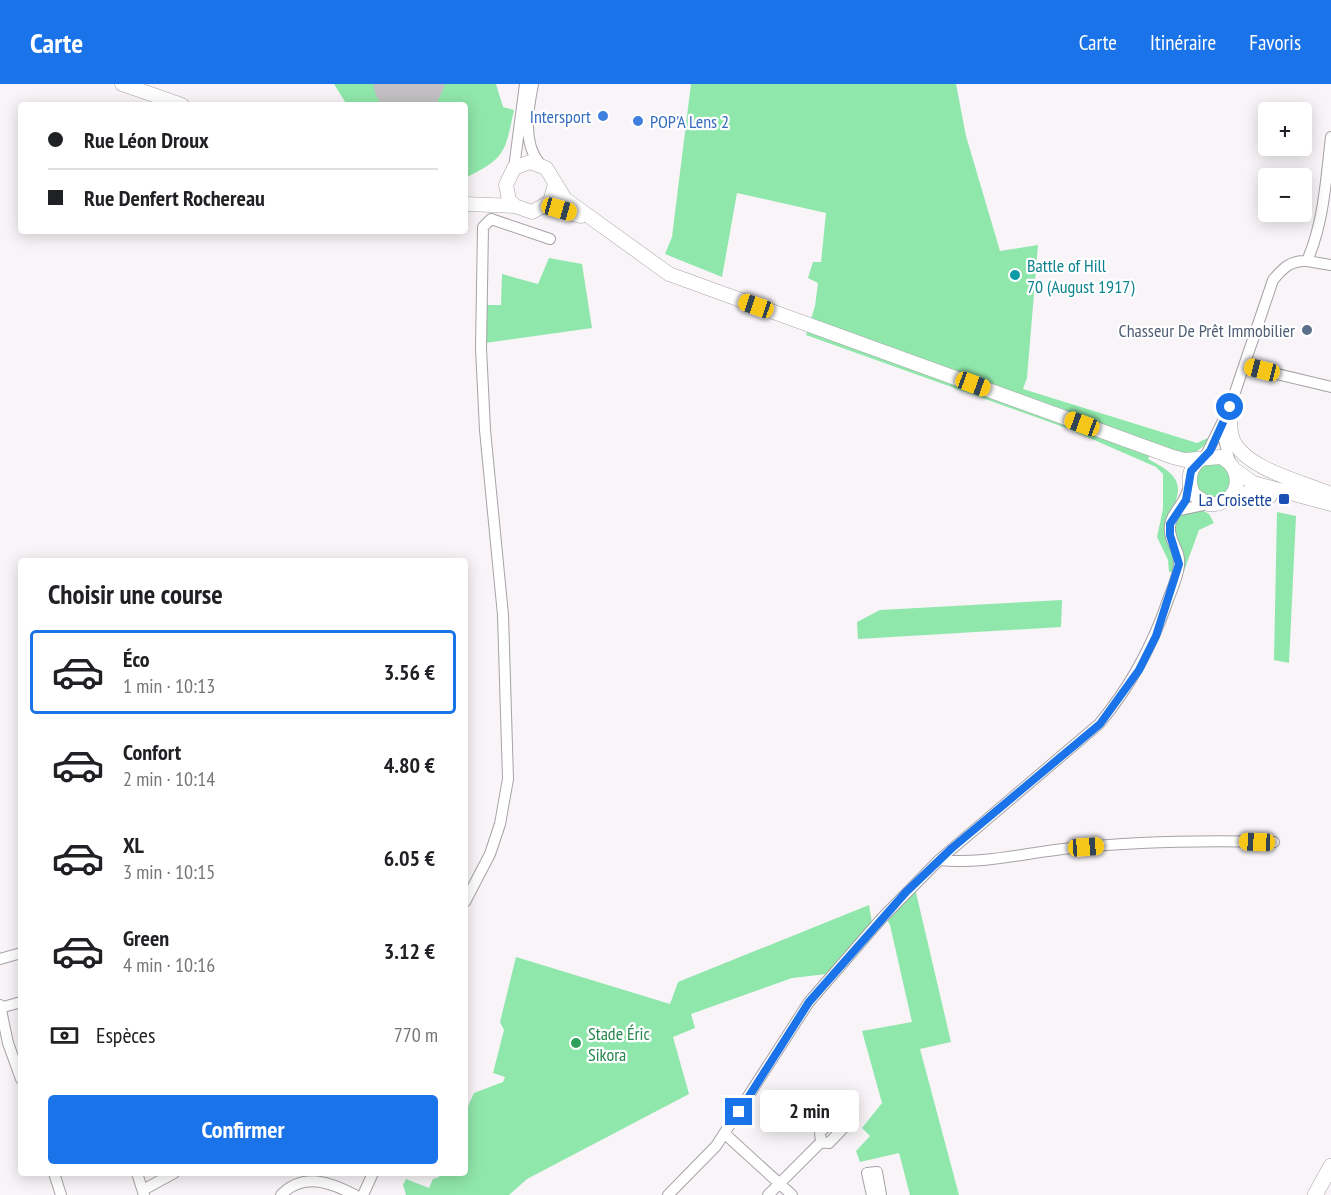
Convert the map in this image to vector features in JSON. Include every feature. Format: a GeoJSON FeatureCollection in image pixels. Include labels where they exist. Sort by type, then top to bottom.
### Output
{"type":"FeatureCollection","features":[{"type":"Feature","properties":{"kind":"highway"},"geometry":{"type":"LineString","coordinates":[[1315,1195],[1331,1166]]}},
{"type":"Feature","properties":{"kind":"highway"},"geometry":{"type":"LineString","coordinates":[[1327,1195],[1331,1188]]}},
{"type":"Feature","properties":{"kind":"main road"},"geometry":{"type":"LineString","coordinates":[[122,84],[173,102]]}},
{"type":"Feature","properties":{"kind":"main road"},"geometry":{"type":"LineString","coordinates":[[468,202],[489,198],[506,185],[514,168],[525,163],[540,164],[551,172],[555,184],[565,199],[660,269],[691,283],[1185,460],[1218,456],[1253,483],[1331,504]]}},
{"type":"Feature","properties":{"kind":"main road"},"geometry":{"type":"LineString","coordinates":[[468,203],[532,212],[545,207],[553,197],[555,184]]}},
{"type":"Feature","properties":{"kind":"main road"},"geometry":{"type":"LineString","coordinates":[[506,185],[509,201],[520,209]]}},
{"type":"Feature","properties":{"kind":"main road"},"geometry":{"type":"LineString","coordinates":[[545,207],[592,220]]}},
{"type":"Feature","properties":{"kind":"main road"},"geometry":{"type":"LineString","coordinates":[[1230,407],[1232,437],[1238,449],[1252,462],[1331,494]]}},
{"type":"Feature","properties":{"kind":"main road"},"geometry":{"type":"LineString","coordinates":[[1147,447],[1176,468],[1196,497],[1208,504],[1221,504],[1232,496],[1238,484],[1233,466]]}},
{"type":"Feature","properties":{"kind":"main road"},"geometry":{"type":"LineString","coordinates":[[1189,484],[1193,466],[1203,458]]}},
{"type":"Feature","properties":{"kind":"main road"},"geometry":{"type":"LineString","coordinates":[[1232,496],[1254,493],[1306,503],[1331,512]]}},
{"type":"Feature","properties":{"kind":"street"},"geometry":{"type":"LineString","coordinates":[[514,168],[525,84]]}},
{"type":"Feature","properties":{"kind":"street"},"geometry":{"type":"LineString","coordinates":[[533,84],[529,139],[530,148],[540,164]]}},
{"type":"Feature","properties":{"kind":"street"},"geometry":{"type":"LineString","coordinates":[[1307,261],[1320,223],[1331,137]]}},
{"type":"Feature","properties":{"kind":"street"},"geometry":{"type":"LineString","coordinates":[[518,228],[520,209]]}},
{"type":"Feature","properties":{"kind":"street"},"geometry":{"type":"LineString","coordinates":[[468,894],[494,844],[508,779],[503,615],[485,430],[481,302],[484,222],[491,219],[550,239]]}},
{"type":"Feature","properties":{"kind":"street"},"geometry":{"type":"LineString","coordinates":[[1203,458],[1221,429],[1230,407],[1273,280],[1284,267],[1298,261],[1331,265]]}},
{"type":"Feature","properties":{"kind":"street"},"geometry":{"type":"LineString","coordinates":[[1244,366],[1331,387]]}},
{"type":"Feature","properties":{"kind":"street"},"geometry":{"type":"LineString","coordinates":[[1221,429],[1233,466]]}},
{"type":"Feature","properties":{"kind":"street"},"geometry":{"type":"LineString","coordinates":[[668,1195],[725,1134],[809,1002],[877,923],[939,860],[1091,731],[1118,702],[1139,670],[1156,636],[1177,575],[1179,559],[1169,529],[1172,517],[1186,500],[1189,484]]}},
{"type":"Feature","properties":{"kind":"street"},"geometry":{"type":"LineString","coordinates":[[1179,510],[1208,504]]}},
{"type":"Feature","properties":{"kind":"street"},"geometry":{"type":"LineString","coordinates":[[939,860],[978,861],[1029,853],[1143,841],[1274,842]]}},
{"type":"Feature","properties":{"kind":"street"},"geometry":{"type":"LineString","coordinates":[[0,959],[16,954]]}},
{"type":"Feature","properties":{"kind":"street"},"geometry":{"type":"LineString","coordinates":[[18,1003],[0,1007],[8,1043],[18,1071]]}},
{"type":"Feature","properties":{"kind":"street"},"geometry":{"type":"LineString","coordinates":[[725,1134],[792,1195]]}},
{"type":"Feature","properties":{"kind":"street"},"geometry":{"type":"LineString","coordinates":[[768,1195],[821,1142]]}},
{"type":"Feature","properties":{"kind":"street"},"geometry":{"type":"LineString","coordinates":[[872,1195],[865,1177],[867,1173],[874,1171],[877,1172],[881,1195]]}},
{"type":"Feature","properties":{"kind":"street"},"geometry":{"type":"LineString","coordinates":[[55,1176],[61,1195]]}},
{"type":"Feature","properties":{"kind":"street"},"geometry":{"type":"LineString","coordinates":[[138,1176],[144,1192],[169,1176]]}},
{"type":"Feature","properties":{"kind":"street"},"geometry":{"type":"LineString","coordinates":[[363,1195],[372,1176]]}},
{"type":"Feature","properties":{"kind":"street"},"geometry":{"type":"LineString","coordinates":[[281,1195],[288,1188],[302,1182],[324,1181],[355,1195]]}},
{"type":"Feature","properties":{"kind":"green space"},"geometry":{"type":"Polygon","coordinates":[[[334,84],[496,84],[503,107],[514,110],[502,152],[489,165],[468,176],[468,102],[345,102],[334,84]]]}},
{"type":"Feature","properties":{"kind":"green space"},"geometry":{"type":"Polygon","coordinates":[[[691,84],[956,84],[966,136],[1000,251],[1038,245],[1027,378],[1023,389],[1197,443],[1210,437],[1198,450],[1185,454],[1154,445],[1148,459],[1172,475],[1178,485],[1176,500],[1187,513],[1200,509],[1209,514],[1214,523],[1199,530],[1184,571],[1169,572],[1168,560],[1157,537],[1163,509],[1163,474],[1156,467],[1069,429],[806,335],[815,306],[818,283],[808,278],[813,262],[821,262],[826,213],[737,193],[722,277],[665,254],[672,237],[691,84]]]}},
{"type":"Feature","properties":{"kind":"green space"},"geometry":{"type":"Polygon","coordinates":[[[549,258],[582,264],[592,328],[485,343],[484,305],[501,305],[502,274],[538,284],[549,258]]]}},
{"type":"Feature","properties":{"kind":"green space"},"geometry":{"type":"Polygon","coordinates":[[[1218,460],[1233,477],[1226,496],[1207,499],[1194,485],[1199,466],[1218,460]]]}},
{"type":"Feature","properties":{"kind":"green space"},"geometry":{"type":"Polygon","coordinates":[[[1277,512],[1296,516],[1289,663],[1274,660],[1277,512]]]}},
{"type":"Feature","properties":{"kind":"green space"},"geometry":{"type":"Polygon","coordinates":[[[1062,600],[1061,627],[858,639],[857,622],[880,610],[1062,600]]]}},
{"type":"Feature","properties":{"kind":"green space"},"geometry":{"type":"Polygon","coordinates":[[[914,884],[951,1042],[920,1049],[959,1195],[910,1195],[899,1153],[860,1162],[856,1151],[870,1136],[862,1128],[882,1103],[862,1031],[912,1022],[890,925],[885,915],[914,884]]]}},
{"type":"Feature","properties":{"kind":"green space"},"geometry":{"type":"Polygon","coordinates":[[[869,905],[872,923],[827,974],[792,978],[691,1014],[695,1028],[673,1037],[689,1094],[527,1179],[509,1195],[406,1195],[403,1185],[406,1179],[429,1188],[433,1179],[440,1176],[468,1176],[468,1106],[474,1093],[503,1082],[505,1077],[493,1073],[504,1030],[500,1022],[516,957],[670,1004],[678,982],[869,905]]]}},
{"type":"Feature","properties":{"kind":"taxiway"},"geometry":{"type":"LineString","coordinates":[[425,102],[434,84]]}},
{"type":"Feature","properties":{"kind":"runway"},"geometry":{"type":"LineString","coordinates":[[399,84],[409,102]]}},
{"type":"Feature","properties":{"kind":"place","name":"Intersport"},"geometry":{"type":"Point","coordinates":[603,116]}},
{"type":"Feature","properties":{"kind":"place","name":"POP'A Lens 2"},"geometry":{"type":"Point","coordinates":[638,121]}},
{"type":"Feature","properties":{"kind":"place","name":"Battle of Hill 70 (August 1917)"},"geometry":{"type":"Point","coordinates":[1015,275]}},
{"type":"Feature","properties":{"kind":"place","name":"Chasseur De Prêt Immobilier"},"geometry":{"type":"Point","coordinates":[1307,330]}},
{"type":"Feature","properties":{"kind":"place","name":"La Croisette"},"geometry":{"type":"Point","coordinates":[1284,499]}},
{"type":"Feature","properties":{"kind":"place","name":"Stade Éric Sikora"},"geometry":{"type":"Point","coordinates":[576,1043]}},
{"type":"Feature","properties":{"kind":"route"},"geometry":{"type":"LineString","coordinates":[[739,1112],[773,1055],[809,1002],[906,892],[952,848],[1100,724],[1118,702],[1139,670],[1156,636],[1177,575],[1179,559],[1170,535],[1172,517],[1186,500],[1190,485],[1189,476],[1193,466],[1210,451],[1230,407]]}}]}
